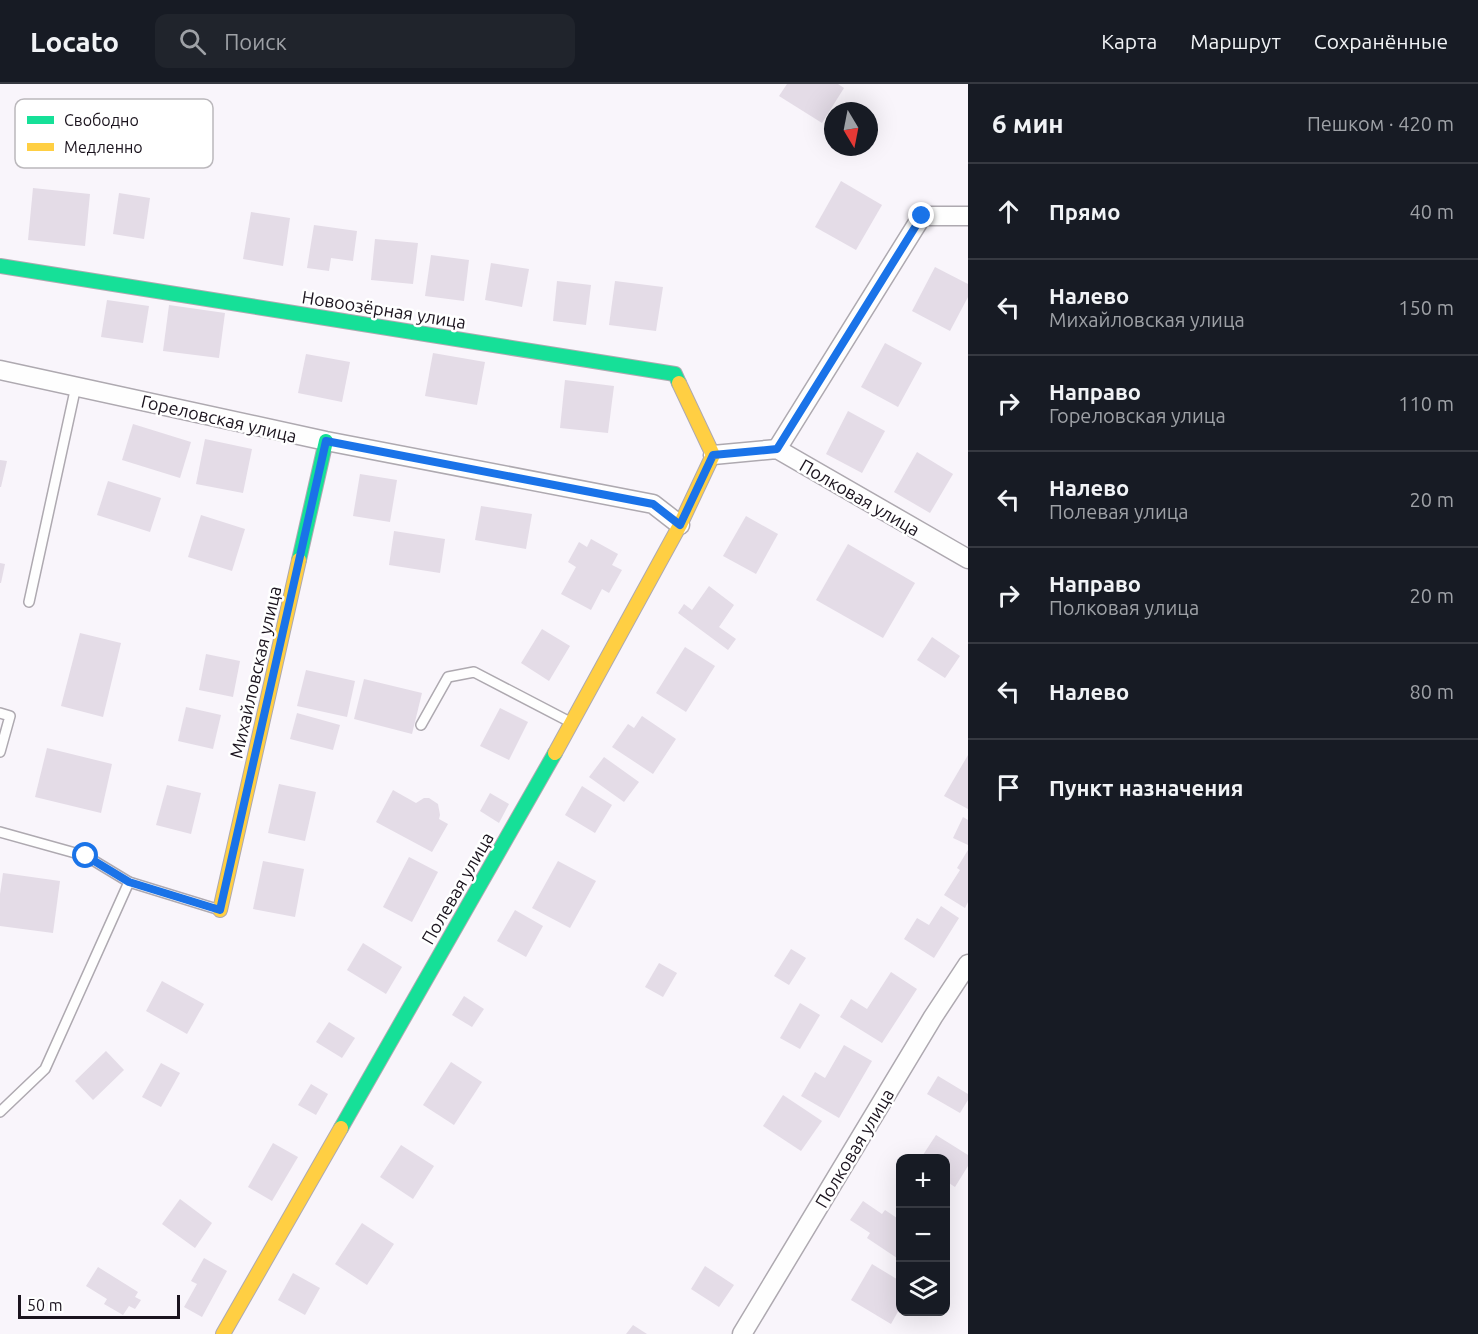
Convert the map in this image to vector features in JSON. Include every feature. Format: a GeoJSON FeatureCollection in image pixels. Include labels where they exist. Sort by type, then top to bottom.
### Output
{"type":"FeatureCollection","features":[{"type":"Feature","properties":{"kind":"street"},"geometry":{"type":"LineString","coordinates":[[713,455],[777,449],[922,216],[968,216]]}},
{"type":"Feature","properties":{"kind":"street","name":"Новоозёрная улица"},"geometry":{"type":"LineString","coordinates":[[0,266],[675,374],[713,455]]}},
{"type":"Feature","properties":{"kind":"street","name":"Гореловская улица"},"geometry":{"type":"LineString","coordinates":[[0,370],[326,441],[653,504],[680,525]]}},
{"type":"Feature","properties":{"kind":"street","name":"Михайловская улица"},"geometry":{"type":"LineString","coordinates":[[220,910],[326,441]]}},
{"type":"Feature","properties":{"kind":"street","name":"Полковая улица"},"geometry":{"type":"LineString","coordinates":[[777,449],[968,559]]}},
{"type":"Feature","properties":{"kind":"street","name":"Полевая улица"},"geometry":{"type":"LineString","coordinates":[[223,1334],[572,723],[680,525],[713,455]]}},
{"type":"Feature","properties":{"kind":"street","name":"Полковая улица"},"geometry":{"type":"LineString","coordinates":[[742,1334],[933,1017],[968,964]]}},
{"type":"Feature","properties":{"kind":"lane"},"geometry":{"type":"LineString","coordinates":[[29,602],[76,386]]}},
{"type":"Feature","properties":{"kind":"lane"},"geometry":{"type":"LineString","coordinates":[[421,725],[448,677],[474,672],[572,723]]}},
{"type":"Feature","properties":{"kind":"lane"},"geometry":{"type":"LineString","coordinates":[[0,713],[10,716],[0,752]]}},
{"type":"Feature","properties":{"kind":"lane"},"geometry":{"type":"LineString","coordinates":[[0,832],[86,856],[129,882],[220,910]]}},
{"type":"Feature","properties":{"kind":"lane"},"geometry":{"type":"LineString","coordinates":[[0,1112],[45,1069],[129,882]]}},
{"type":"Feature","properties":{"kind":"building"},"geometry":{"type":"Polygon","coordinates":[[[787,84],[838,84],[844,88],[835,102],[824,102],[822,123],[779,96],[787,84]]]}},
{"type":"Feature","properties":{"kind":"building"},"geometry":{"type":"Polygon","coordinates":[[[841,181],[882,205],[856,250],[815,227],[841,181]]]}},
{"type":"Feature","properties":{"kind":"building"},"geometry":{"type":"Polygon","coordinates":[[[33,188],[90,194],[85,246],[28,240],[33,188]]]}},
{"type":"Feature","properties":{"kind":"building"},"geometry":{"type":"Polygon","coordinates":[[[119,193],[150,198],[144,239],[113,234],[119,193]]]}},
{"type":"Feature","properties":{"kind":"building"},"geometry":{"type":"Polygon","coordinates":[[[251,212],[290,218],[283,266],[243,259],[251,212]]]}},
{"type":"Feature","properties":{"kind":"building"},"geometry":{"type":"Polygon","coordinates":[[[314,225],[357,231],[353,261],[331,258],[329,271],[307,268],[314,225]]]}},
{"type":"Feature","properties":{"kind":"building"},"geometry":{"type":"Polygon","coordinates":[[[375,239],[418,243],[413,284],[371,280],[375,239]]]}},
{"type":"Feature","properties":{"kind":"building"},"geometry":{"type":"Polygon","coordinates":[[[431,255],[469,260],[464,301],[425,296],[431,255]]]}},
{"type":"Feature","properties":{"kind":"building"},"geometry":{"type":"Polygon","coordinates":[[[491,263],[529,269],[522,307],[485,300],[491,263]]]}},
{"type":"Feature","properties":{"kind":"building"},"geometry":{"type":"Polygon","coordinates":[[[935,267],[968,284],[968,297],[950,331],[912,311],[935,267]]]}},
{"type":"Feature","properties":{"kind":"building"},"geometry":{"type":"Polygon","coordinates":[[[557,281],[591,285],[586,325],[553,321],[557,281]]]}},
{"type":"Feature","properties":{"kind":"building"},"geometry":{"type":"Polygon","coordinates":[[[615,281],[663,287],[656,331],[609,325],[615,281]]]}},
{"type":"Feature","properties":{"kind":"building"},"geometry":{"type":"Polygon","coordinates":[[[107,300],[149,306],[143,343],[101,337],[107,300]]]}},
{"type":"Feature","properties":{"kind":"building"},"geometry":{"type":"Polygon","coordinates":[[[169,305],[225,313],[219,358],[163,351],[169,305]]]}},
{"type":"Feature","properties":{"kind":"building"},"geometry":{"type":"Polygon","coordinates":[[[885,343],[922,363],[898,407],[861,387],[885,343]]]}},
{"type":"Feature","properties":{"kind":"building"},"geometry":{"type":"Polygon","coordinates":[[[433,353],[485,362],[477,405],[425,396],[433,353]]]}},
{"type":"Feature","properties":{"kind":"building"},"geometry":{"type":"Polygon","coordinates":[[[306,354],[350,362],[342,402],[298,393],[306,354]]]}},
{"type":"Feature","properties":{"kind":"building"},"geometry":{"type":"Polygon","coordinates":[[[565,380],[614,386],[608,433],[560,428],[565,380]]]}},
{"type":"Feature","properties":{"kind":"building"},"geometry":{"type":"Polygon","coordinates":[[[848,411],[885,431],[862,473],[826,454],[848,411]]]}},
{"type":"Feature","properties":{"kind":"building"},"geometry":{"type":"Polygon","coordinates":[[[133,424],[191,442],[180,478],[122,460],[133,424]]]}},
{"type":"Feature","properties":{"kind":"building"},"geometry":{"type":"Polygon","coordinates":[[[205,439],[252,449],[243,493],[196,484],[205,439]]]}},
{"type":"Feature","properties":{"kind":"building"},"geometry":{"type":"Polygon","coordinates":[[[917,452],[953,474],[930,513],[894,492],[917,452]]]}},
{"type":"Feature","properties":{"kind":"building"},"geometry":{"type":"Polygon","coordinates":[[[0,460],[7,461],[1,487],[0,487],[0,460]]]}},
{"type":"Feature","properties":{"kind":"building"},"geometry":{"type":"Polygon","coordinates":[[[360,474],[397,480],[390,522],[353,516],[360,474]]]}},
{"type":"Feature","properties":{"kind":"building"},"geometry":{"type":"Polygon","coordinates":[[[108,481],[161,498],[150,532],[97,515],[108,481]]]}},
{"type":"Feature","properties":{"kind":"building"},"geometry":{"type":"Polygon","coordinates":[[[481,506],[532,514],[526,549],[475,540],[481,506]]]}},
{"type":"Feature","properties":{"kind":"building"},"geometry":{"type":"Polygon","coordinates":[[[201,515],[245,529],[232,571],[188,557],[201,515]]]}},
{"type":"Feature","properties":{"kind":"building"},"geometry":{"type":"Polygon","coordinates":[[[746,516],[778,534],[756,574],[723,556],[746,516]]]}},
{"type":"Feature","properties":{"kind":"building"},"geometry":{"type":"Polygon","coordinates":[[[394,531],[445,539],[440,573],[389,565],[394,531]]]}},
{"type":"Feature","properties":{"kind":"building"},"geometry":{"type":"Polygon","coordinates":[[[591,539],[618,554],[612,565],[622,570],[609,593],[602,589],[591,610],[561,594],[576,567],[568,562],[579,542],[587,547],[591,539]]]}},
{"type":"Feature","properties":{"kind":"building"},"geometry":{"type":"Polygon","coordinates":[[[848,544],[915,583],[883,638],[816,600],[848,544]]]}},
{"type":"Feature","properties":{"kind":"building"},"geometry":{"type":"Polygon","coordinates":[[[0,563],[5,564],[1,583],[0,583],[0,563]]]}},
{"type":"Feature","properties":{"kind":"building"},"geometry":{"type":"Polygon","coordinates":[[[709,586],[734,605],[719,627],[736,639],[728,650],[678,613],[684,604],[692,610],[709,586]]]}},
{"type":"Feature","properties":{"kind":"building"},"geometry":{"type":"Polygon","coordinates":[[[542,629],[570,646],[549,681],[521,663],[542,629]]]}},
{"type":"Feature","properties":{"kind":"building"},"geometry":{"type":"Polygon","coordinates":[[[80,633],[121,643],[103,717],[61,706],[80,633]]]}},
{"type":"Feature","properties":{"kind":"building"},"geometry":{"type":"Polygon","coordinates":[[[932,637],[960,656],[945,678],[917,660],[932,637]]]}},
{"type":"Feature","properties":{"kind":"building"},"geometry":{"type":"Polygon","coordinates":[[[685,647],[715,666],[686,712],[656,693],[685,647]]]}},
{"type":"Feature","properties":{"kind":"building"},"geometry":{"type":"Polygon","coordinates":[[[206,654],[240,661],[233,697],[199,690],[206,654]]]}},
{"type":"Feature","properties":{"kind":"building"},"geometry":{"type":"Polygon","coordinates":[[[306,670],[355,681],[347,717],[297,706],[306,670]]]}},
{"type":"Feature","properties":{"kind":"building"},"geometry":{"type":"Polygon","coordinates":[[[364,679],[422,693],[412,734],[354,719],[364,679]]]}},
{"type":"Feature","properties":{"kind":"building"},"geometry":{"type":"Polygon","coordinates":[[[186,707],[221,715],[213,749],[178,741],[186,707]]]}},
{"type":"Feature","properties":{"kind":"building"},"geometry":{"type":"Polygon","coordinates":[[[500,708],[528,722],[509,760],[480,746],[500,708]]]}},
{"type":"Feature","properties":{"kind":"building"},"geometry":{"type":"Polygon","coordinates":[[[297,713],[340,725],[333,750],[290,739],[297,713]]]}},
{"type":"Feature","properties":{"kind":"building"},"geometry":{"type":"Polygon","coordinates":[[[642,716],[676,739],[653,774],[612,747],[628,724],[634,728],[642,716]]]}},
{"type":"Feature","properties":{"kind":"building"},"geometry":{"type":"Polygon","coordinates":[[[47,748],[112,764],[101,813],[35,797],[47,748]]]}},
{"type":"Feature","properties":{"kind":"building"},"geometry":{"type":"Polygon","coordinates":[[[968,755],[968,809],[944,796],[968,755]]]}},
{"type":"Feature","properties":{"kind":"building"},"geometry":{"type":"Polygon","coordinates":[[[604,757],[639,782],[624,802],[589,777],[604,757]]]}},
{"type":"Feature","properties":{"kind":"building"},"geometry":{"type":"Polygon","coordinates":[[[279,784],[316,792],[305,841],[268,833],[279,784]]]}},
{"type":"Feature","properties":{"kind":"building"},"geometry":{"type":"Polygon","coordinates":[[[167,785],[201,793],[191,834],[156,825],[167,785]]]}},
{"type":"Feature","properties":{"kind":"building"},"geometry":{"type":"Polygon","coordinates":[[[582,786],[612,805],[595,833],[565,815],[582,786]]]}},
{"type":"Feature","properties":{"kind":"building"},"geometry":{"type":"Polygon","coordinates":[[[393,790],[416,803],[429,798],[438,804],[439,819],[448,824],[432,852],[376,822],[393,790]]]}},
{"type":"Feature","properties":{"kind":"building"},"geometry":{"type":"Polygon","coordinates":[[[490,793],[509,804],[499,823],[480,811],[490,793]]]}},
{"type":"Feature","properties":{"kind":"building"},"geometry":{"type":"Polygon","coordinates":[[[963,817],[968,820],[968,845],[953,838],[963,817]]]}},
{"type":"Feature","properties":{"kind":"building"},"geometry":{"type":"Polygon","coordinates":[[[968,850],[968,902],[965,908],[944,895],[960,870],[957,868],[968,850]]]}},
{"type":"Feature","properties":{"kind":"building"},"geometry":{"type":"Polygon","coordinates":[[[409,857],[438,872],[412,922],[383,907],[409,857]]]}},
{"type":"Feature","properties":{"kind":"building"},"geometry":{"type":"Polygon","coordinates":[[[263,861],[304,869],[295,917],[253,909],[263,861]]]}},
{"type":"Feature","properties":{"kind":"building"},"geometry":{"type":"Polygon","coordinates":[[[558,861],[596,881],[570,928],[532,908],[558,861]]]}},
{"type":"Feature","properties":{"kind":"building"},"geometry":{"type":"Polygon","coordinates":[[[3,873],[60,881],[53,933],[0,926],[0,894],[3,873]]]}},
{"type":"Feature","properties":{"kind":"building"},"geometry":{"type":"Polygon","coordinates":[[[941,906],[959,918],[934,958],[904,939],[917,918],[929,925],[941,906]]]}},
{"type":"Feature","properties":{"kind":"building"},"geometry":{"type":"Polygon","coordinates":[[[515,910],[543,926],[526,957],[497,941],[515,910]]]}},
{"type":"Feature","properties":{"kind":"building"},"geometry":{"type":"Polygon","coordinates":[[[363,943],[402,967],[386,994],[347,970],[363,943]]]}},
{"type":"Feature","properties":{"kind":"building"},"geometry":{"type":"Polygon","coordinates":[[[791,949],[806,958],[789,985],[774,976],[791,949]]]}},
{"type":"Feature","properties":{"kind":"building"},"geometry":{"type":"Polygon","coordinates":[[[659,963],[677,973],[663,997],[645,987],[659,963]]]}},
{"type":"Feature","properties":{"kind":"building"},"geometry":{"type":"Polygon","coordinates":[[[891,972],[917,989],[882,1043],[840,1017],[851,999],[867,1009],[891,972]]]}},
{"type":"Feature","properties":{"kind":"building"},"geometry":{"type":"Polygon","coordinates":[[[162,981],[204,1004],[187,1034],[146,1011],[162,981]]]}},
{"type":"Feature","properties":{"kind":"building"},"geometry":{"type":"Polygon","coordinates":[[[464,996],[484,1009],[472,1027],[452,1015],[464,996]]]}},
{"type":"Feature","properties":{"kind":"building"},"geometry":{"type":"Polygon","coordinates":[[[800,1003],[820,1015],[800,1049],[780,1038],[800,1003]]]}},
{"type":"Feature","properties":{"kind":"building"},"geometry":{"type":"Polygon","coordinates":[[[329,1022],[355,1038],[342,1058],[316,1042],[329,1022]]]}},
{"type":"Feature","properties":{"kind":"building"},"geometry":{"type":"Polygon","coordinates":[[[844,1045],[872,1061],[839,1118],[801,1096],[815,1072],[825,1078],[844,1045]]]}},
{"type":"Feature","properties":{"kind":"building"},"geometry":{"type":"Polygon","coordinates":[[[106,1051],[124,1070],[93,1100],[75,1081],[106,1051]]]}},
{"type":"Feature","properties":{"kind":"building"},"geometry":{"type":"Polygon","coordinates":[[[451,1062],[482,1082],[454,1125],[423,1105],[451,1062]]]}},
{"type":"Feature","properties":{"kind":"building"},"geometry":{"type":"Polygon","coordinates":[[[161,1063],[180,1073],[161,1107],[142,1097],[161,1063]]]}},
{"type":"Feature","properties":{"kind":"building"},"geometry":{"type":"Polygon","coordinates":[[[938,1076],[968,1094],[968,1100],[960,1113],[927,1094],[938,1076]]]}},
{"type":"Feature","properties":{"kind":"building"},"geometry":{"type":"Polygon","coordinates":[[[311,1084],[328,1094],[316,1115],[298,1105],[311,1084]]]}},
{"type":"Feature","properties":{"kind":"building"},"geometry":{"type":"Polygon","coordinates":[[[783,1095],[822,1121],[801,1151],[763,1126],[783,1095]]]}},
{"type":"Feature","properties":{"kind":"building"},"geometry":{"type":"Polygon","coordinates":[[[936,1135],[968,1155],[968,1166],[955,1187],[950,1184],[950,1154],[924,1154],[936,1135]]]}},
{"type":"Feature","properties":{"kind":"building"},"geometry":{"type":"Polygon","coordinates":[[[273,1143],[298,1157],[272,1201],[248,1187],[273,1143]]]}},
{"type":"Feature","properties":{"kind":"building"},"geometry":{"type":"Polygon","coordinates":[[[401,1145],[434,1166],[413,1199],[380,1177],[401,1145]]]}},
{"type":"Feature","properties":{"kind":"building"},"geometry":{"type":"Polygon","coordinates":[[[180,1199],[212,1223],[195,1248],[162,1224],[180,1199]]]}},
{"type":"Feature","properties":{"kind":"building"},"geometry":{"type":"Polygon","coordinates":[[[863,1201],[882,1214],[885,1210],[896,1217],[896,1257],[867,1238],[870,1233],[850,1220],[863,1201]]]}},
{"type":"Feature","properties":{"kind":"building"},"geometry":{"type":"Polygon","coordinates":[[[362,1223],[394,1244],[367,1285],[335,1264],[362,1223]]]}},
{"type":"Feature","properties":{"kind":"building"},"geometry":{"type":"Polygon","coordinates":[[[204,1258],[227,1271],[202,1317],[184,1307],[197,1284],[191,1281],[204,1258]]]}},
{"type":"Feature","properties":{"kind":"building"},"geometry":{"type":"Polygon","coordinates":[[[872,1264],[896,1279],[896,1315],[891,1324],[851,1300],[872,1264]]]}},
{"type":"Feature","properties":{"kind":"building"},"geometry":{"type":"Polygon","coordinates":[[[705,1266],[734,1285],[719,1307],[691,1289],[705,1266]]]}},
{"type":"Feature","properties":{"kind":"building"},"geometry":{"type":"Polygon","coordinates":[[[98,1267],[138,1292],[135,1297],[141,1300],[135,1309],[129,1306],[123,1315],[104,1304],[107,1299],[86,1286],[98,1267]]]}},
{"type":"Feature","properties":{"kind":"building"},"geometry":{"type":"Polygon","coordinates":[[[293,1273],[320,1288],[305,1315],[278,1300],[293,1273]]]}},
{"type":"Feature","properties":{"kind":"building"},"geometry":{"type":"Polygon","coordinates":[[[633,1325],[647,1334],[626,1334],[633,1325]]]}},
{"type":"Feature","properties":{"kind":"traffic: fast"},"geometry":{"type":"LineString","coordinates":[[0,266],[675,374],[679,383]]}},
{"type":"Feature","properties":{"kind":"traffic: fast"},"geometry":{"type":"LineString","coordinates":[[299,560],[326,441]]}},
{"type":"Feature","properties":{"kind":"traffic: fast"},"geometry":{"type":"LineString","coordinates":[[341,1128],[555,753]]}},
{"type":"Feature","properties":{"kind":"traffic: slow"},"geometry":{"type":"LineString","coordinates":[[555,753],[680,525],[713,455],[679,383]]}},
{"type":"Feature","properties":{"kind":"traffic: slow"},"geometry":{"type":"LineString","coordinates":[[220,910],[299,560]]}},
{"type":"Feature","properties":{"kind":"traffic: slow"},"geometry":{"type":"LineString","coordinates":[[223,1334],[341,1128]]}},
{"type":"Feature","properties":{"kind":"route"},"geometry":{"type":"LineString","coordinates":[[86,856],[129,882],[220,910],[326,441],[653,504],[680,525],[713,455],[777,449],[922,216]]}}]}
